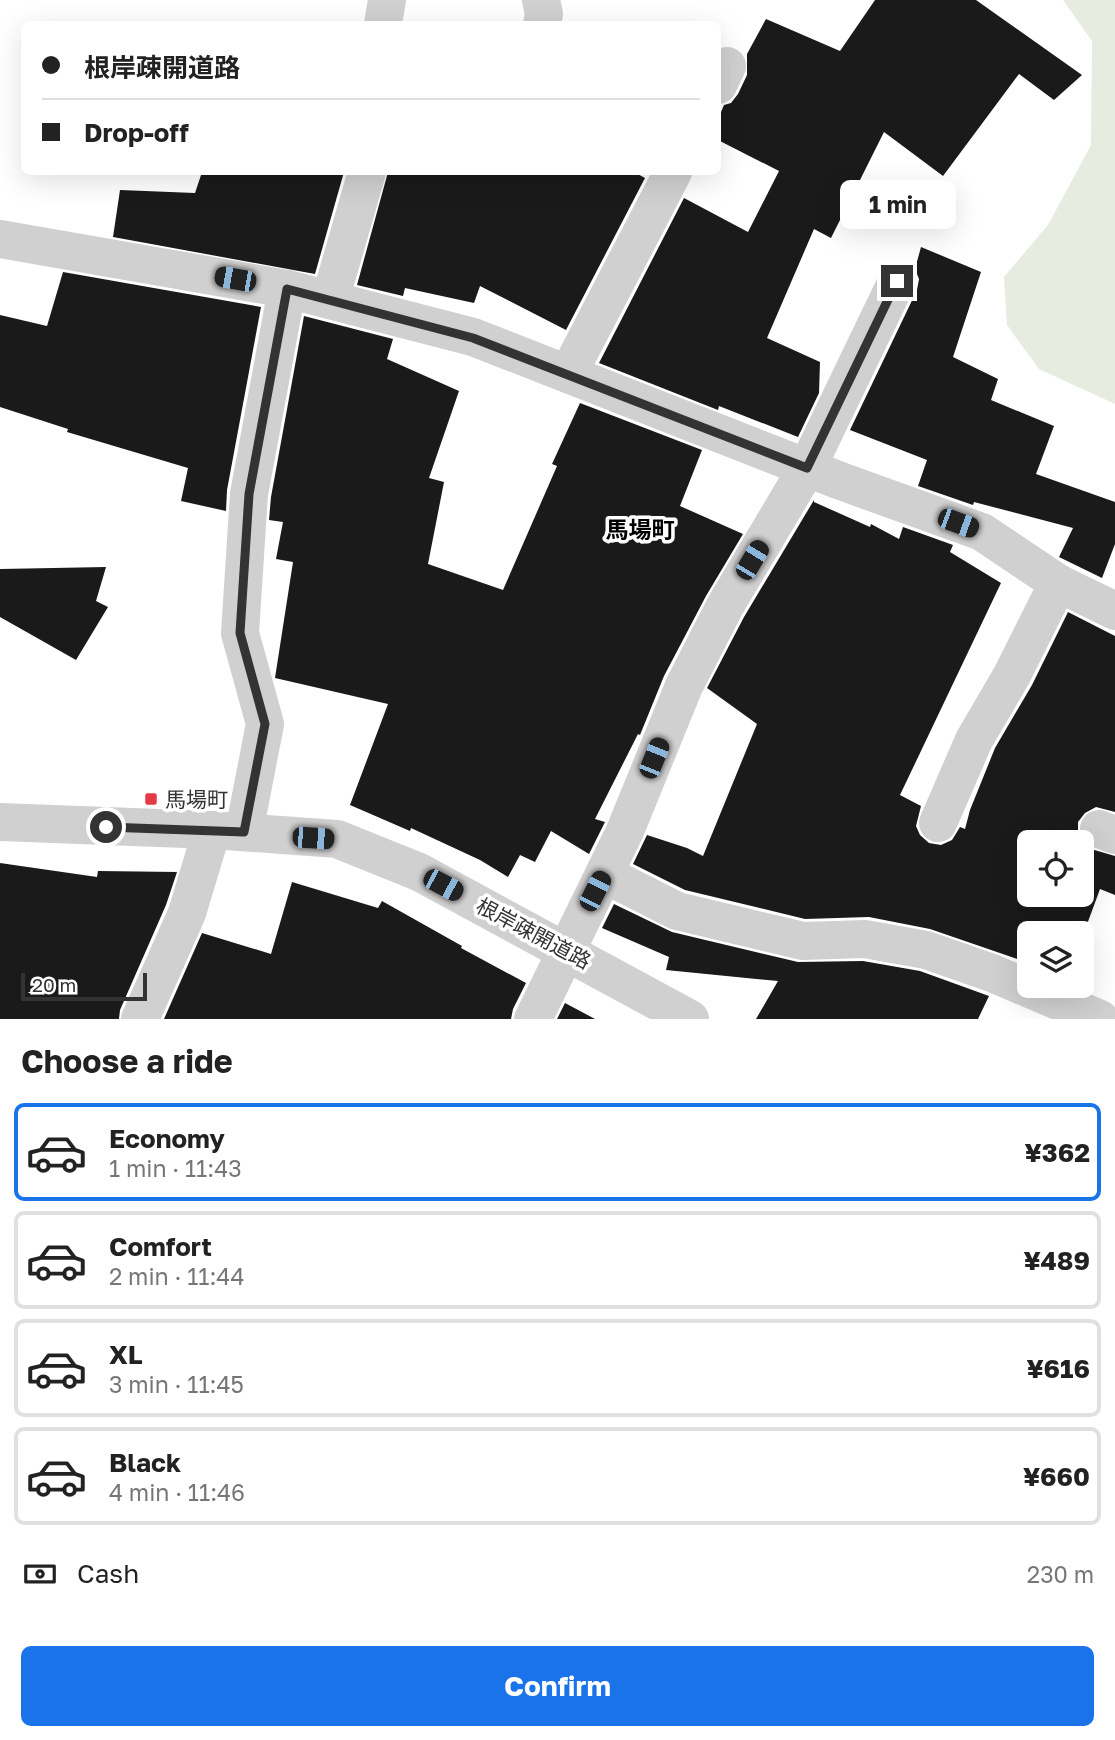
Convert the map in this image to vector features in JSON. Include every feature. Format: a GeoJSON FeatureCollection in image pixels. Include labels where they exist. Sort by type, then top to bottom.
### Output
{"type":"FeatureCollection","features":[{"type":"Feature","properties":{"kind":"street"},"geometry":{"type":"LineString","coordinates":[[384,21],[387,0]]}},
{"type":"Feature","properties":{"kind":"street"},"geometry":{"type":"LineString","coordinates":[[541,0],[543,21]]}},
{"type":"Feature","properties":{"kind":"street"},"geometry":{"type":"LineString","coordinates":[[330,300],[366,175]]}},
{"type":"Feature","properties":{"kind":"street"},"geometry":{"type":"LineString","coordinates":[[568,374],[671,175]]}},
{"type":"Feature","properties":{"kind":"street"},"geometry":{"type":"LineString","coordinates":[[0,239],[287,289],[473,338],[807,468],[982,532],[1058,583],[1115,611]]}},
{"type":"Feature","properties":{"kind":"street"},"geometry":{"type":"LineString","coordinates":[[533,1019],[625,831],[684,685],[725,606],[807,468],[897,281]]}},
{"type":"Feature","properties":{"kind":"street"},"geometry":{"type":"LineString","coordinates":[[140,1019],[187,913],[228,832],[265,724],[240,633],[249,494],[287,289]]}},
{"type":"Feature","properties":{"kind":"street"},"geometry":{"type":"LineString","coordinates":[[939,823],[974,740],[1012,675],[1058,583]]}},
{"type":"Feature","properties":{"kind":"street","name":"根岸疎開道路"},"geometry":{"type":"LineString","coordinates":[[0,822],[337,839],[419,872],[690,1019]]}},
{"type":"Feature","properties":{"kind":"street"},"geometry":{"type":"LineString","coordinates":[[604,874],[677,911],[803,941],[865,939],[926,950],[992,973],[1100,1019]]}},
{"type":"Feature","properties":{"kind":"street"},"geometry":{"type":"LineString","coordinates":[[1109,1019],[1115,1005]]}},
{"type":"Feature","properties":{"kind":"shaded area"},"geometry":{"type":"Polygon","coordinates":[[[1063,0],[1115,0],[1115,404],[1039,369],[1007,325],[1004,277],[1048,225],[1091,145],[1092,41],[1063,0]]]}},
{"type":"Feature","properties":{"kind":"building"},"geometry":{"type":"Polygon","coordinates":[[[875,0],[976,0],[1082,75],[1054,100],[1019,74],[943,176],[884,132],[831,238],[814,229],[767,338],[820,362],[819,393],[798,437],[719,406],[718,410],[599,363],[684,198],[748,232],[779,171],[721,142],[721,112],[724,105],[731,103],[738,94],[747,75],[747,54],[766,19],[840,51],[875,0]]]}},
{"type":"Feature","properties":{"kind":"building"},"geometry":{"type":"Polygon","coordinates":[[[201,175],[343,175],[315,274],[113,237],[120,190],[195,193],[201,175]]]}},
{"type":"Feature","properties":{"kind":"building"},"geometry":{"type":"Polygon","coordinates":[[[387,175],[640,175],[645,178],[566,330],[480,286],[474,303],[405,288],[403,296],[357,285],[387,175]]]}},
{"type":"Feature","properties":{"kind":"building"},"geometry":{"type":"Polygon","coordinates":[[[921,247],[981,272],[953,357],[998,379],[991,400],[1054,426],[1036,474],[1115,502],[1115,544],[1102,578],[1059,557],[1073,528],[974,502],[973,505],[918,486],[927,460],[850,430],[917,290],[919,279],[915,269],[921,247]]]}},
{"type":"Feature","properties":{"kind":"building"},"geometry":{"type":"Polygon","coordinates":[[[63,272],[261,307],[227,490],[226,511],[181,501],[188,468],[67,432],[68,429],[0,407],[0,315],[47,326],[63,272]]]}},
{"type":"Feature","properties":{"kind":"building"},"geometry":{"type":"Polygon","coordinates":[[[304,316],[393,339],[387,359],[459,391],[429,478],[444,482],[428,564],[503,590],[557,466],[552,464],[580,403],[702,450],[680,506],[743,534],[706,596],[664,676],[640,735],[638,734],[595,819],[605,822],[589,854],[551,831],[535,862],[520,855],[508,877],[480,860],[411,828],[410,831],[350,805],[388,704],[275,678],[293,562],[276,559],[283,522],[269,520],[304,316]]]}},
{"type":"Feature","properties":{"kind":"building"},"geometry":{"type":"Polygon","coordinates":[[[814,500],[899,539],[903,527],[953,545],[950,552],[1001,583],[900,795],[921,806],[916,826],[920,835],[929,843],[941,845],[952,840],[960,827],[965,829],[995,748],[1032,685],[1068,612],[1115,636],[1115,812],[1096,807],[1085,813],[1078,822],[1078,830],[1017,830],[1017,907],[1093,907],[1088,921],[1017,921],[1017,959],[930,929],[869,917],[805,919],[685,890],[633,864],[647,835],[703,856],[757,724],[707,688],[744,617],[814,500]]]}},
{"type":"Feature","properties":{"kind":"building"},"geometry":{"type":"Polygon","coordinates":[[[106,567],[96,601],[108,607],[76,660],[0,617],[0,569],[106,567]]]}},
{"type":"Feature","properties":{"kind":"building"},"geometry":{"type":"Polygon","coordinates":[[[1094,850],[1115,856],[1115,895],[1100,889],[1094,905],[1094,850]]]}},
{"type":"Feature","properties":{"kind":"building"},"geometry":{"type":"Polygon","coordinates":[[[0,863],[97,877],[98,871],[177,872],[166,905],[120,1010],[119,1019],[0,1019],[0,863]]]}},
{"type":"Feature","properties":{"kind":"building"},"geometry":{"type":"Polygon","coordinates":[[[292,882],[378,908],[382,901],[526,983],[511,1019],[164,1019],[202,933],[271,954],[292,882]]]}},
{"type":"Feature","properties":{"kind":"building"},"geometry":{"type":"Polygon","coordinates":[[[614,904],[672,932],[798,962],[863,961],[920,971],[989,996],[978,1019],[756,1019],[778,981],[666,970],[669,957],[602,928],[614,904]]]}},
{"type":"Feature","properties":{"kind":"building"},"geometry":{"type":"Polygon","coordinates":[[[565,1003],[595,1019],[557,1019],[565,1003]]]}},
{"type":"Feature","properties":{"kind":"place","name":"馬場町"},"geometry":{"type":"Point","coordinates":[151,799]}},
{"type":"Feature","properties":{"kind":"district","name":"馬場町"},"geometry":{"type":"Point","coordinates":[640,529]}},
{"type":"Feature","properties":{"kind":"route"},"geometry":{"type":"LineString","coordinates":[[106,827],[244,832],[265,724],[240,633],[249,494],[287,289],[473,338],[807,468],[897,281]]}}]}
